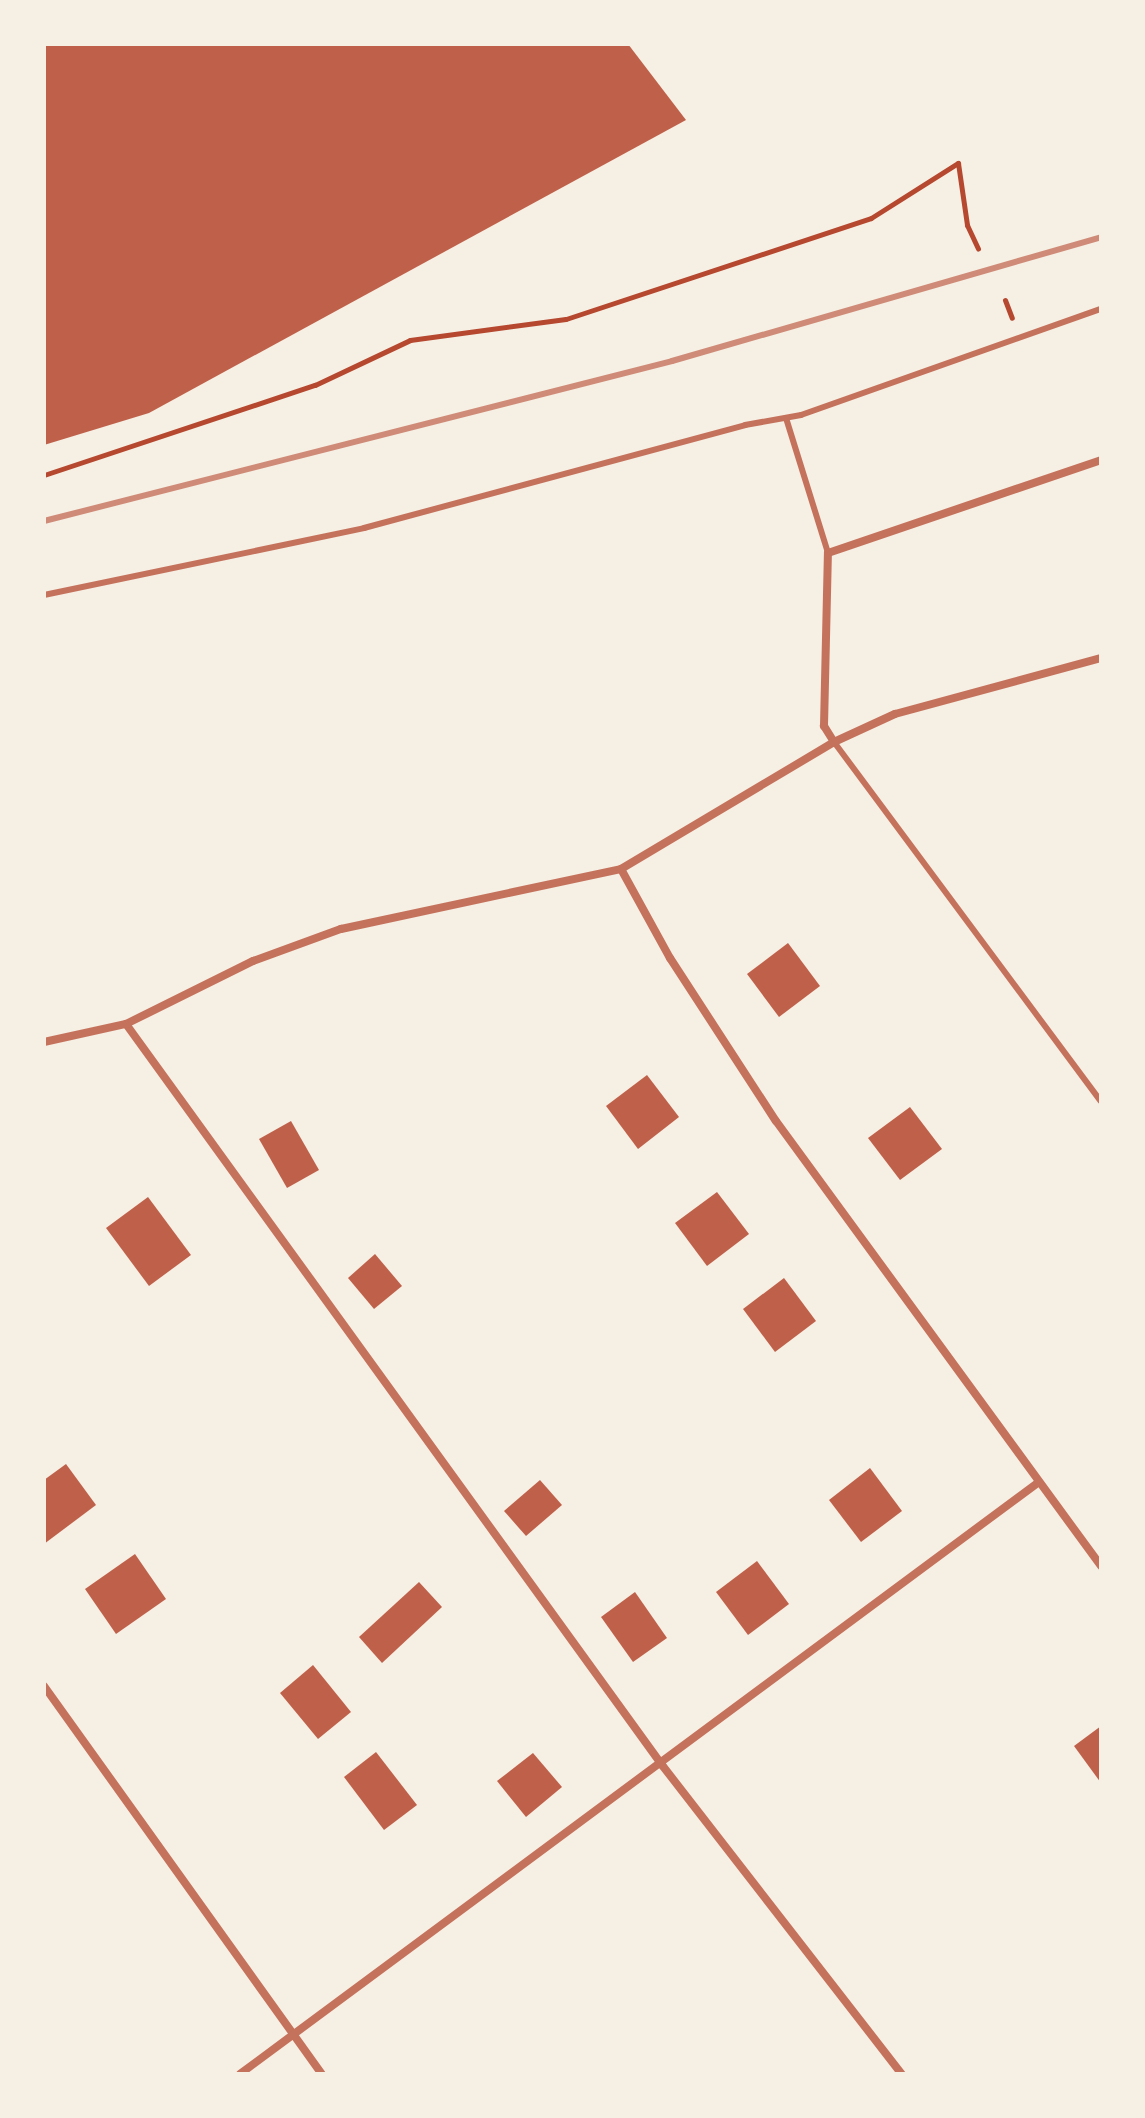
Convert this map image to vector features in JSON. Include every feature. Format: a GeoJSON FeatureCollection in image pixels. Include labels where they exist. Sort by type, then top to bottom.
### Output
{"type":"FeatureCollection","features":[{"type":"Feature","properties":{"kind":"street"},"geometry":{"type":"LineString","coordinates":[[834,742],[824,726],[828,553],[1101,460]]}},
{"type":"Feature","properties":{"kind":"street"},"geometry":{"type":"LineString","coordinates":[[44,1042],[126,1024],[253,961],[341,929],[621,869],[834,742],[895,714],[1101,658]]}},
{"type":"Feature","properties":{"kind":"street"},"geometry":{"type":"LineString","coordinates":[[621,869],[670,958],[776,1121],[1101,1566]]}},
{"type":"Feature","properties":{"kind":"street"},"geometry":{"type":"LineString","coordinates":[[126,1024],[662,1765],[902,2074]]}},
{"type":"Feature","properties":{"kind":"street"},"geometry":{"type":"LineString","coordinates":[[240,2074],[662,1765],[1039,1482]]}},
{"type":"Feature","properties":{"kind":"street"},"geometry":{"type":"LineString","coordinates":[[44,1686],[291,2035],[322,2074]]}},
{"type":"Feature","properties":{"kind":"lane"},"geometry":{"type":"LineString","coordinates":[[44,595],[364,528],[786,418],[1101,309]]}},
{"type":"Feature","properties":{"kind":"lane"},"geometry":{"type":"LineString","coordinates":[[786,418],[828,553]]}},
{"type":"Feature","properties":{"kind":"lane"},"geometry":{"type":"LineString","coordinates":[[834,742],[1101,1101]]}},
{"type":"Feature","properties":{"kind":"path"},"geometry":{"type":"LineString","coordinates":[[44,475],[315,385],[410,340],[566,319],[871,218],[958,163],[967,225],[978,249]]}},
{"type":"Feature","properties":{"kind":"building"},"geometry":{"type":"Polygon","coordinates":[[[44,44],[628,44],[686,120],[149,413],[44,445],[44,44]]]}},
{"type":"Feature","properties":{"kind":"building"},"geometry":{"type":"Polygon","coordinates":[[[788,943],[820,986],[779,1017],[747,974],[788,943]]]}},
{"type":"Feature","properties":{"kind":"building"},"geometry":{"type":"Polygon","coordinates":[[[647,1075],[679,1117],[638,1149],[606,1106],[647,1075]]]}},
{"type":"Feature","properties":{"kind":"building"},"geometry":{"type":"Polygon","coordinates":[[[910,1107],[942,1149],[900,1180],[868,1138],[910,1107]]]}},
{"type":"Feature","properties":{"kind":"building"},"geometry":{"type":"Polygon","coordinates":[[[291,1121],[319,1170],[287,1188],[259,1139],[291,1121]]]}},
{"type":"Feature","properties":{"kind":"building"},"geometry":{"type":"Polygon","coordinates":[[[717,1192],[749,1234],[707,1266],[675,1223],[717,1192]]]}},
{"type":"Feature","properties":{"kind":"building"},"geometry":{"type":"Polygon","coordinates":[[[148,1197],[191,1255],[149,1286],[106,1228],[148,1197]]]}},
{"type":"Feature","properties":{"kind":"building"},"geometry":{"type":"Polygon","coordinates":[[[375,1254],[402,1286],[374,1309],[348,1278],[375,1254]]]}},
{"type":"Feature","properties":{"kind":"building"},"geometry":{"type":"Polygon","coordinates":[[[784,1278],[816,1321],[775,1352],[743,1309],[784,1278]]]}},
{"type":"Feature","properties":{"kind":"building"},"geometry":{"type":"Polygon","coordinates":[[[66,1464],[96,1505],[44,1544],[44,1480],[66,1464]]]}},
{"type":"Feature","properties":{"kind":"building"},"geometry":{"type":"Polygon","coordinates":[[[870,1468],[902,1511],[861,1542],[829,1500],[870,1468]]]}},
{"type":"Feature","properties":{"kind":"building"},"geometry":{"type":"Polygon","coordinates":[[[540,1480],[562,1505],[526,1536],[504,1511],[540,1480]]]}},
{"type":"Feature","properties":{"kind":"building"},"geometry":{"type":"Polygon","coordinates":[[[135,1554],[166,1599],[116,1634],[85,1589],[135,1554]]]}},
{"type":"Feature","properties":{"kind":"building"},"geometry":{"type":"Polygon","coordinates":[[[757,1561],[789,1604],[748,1635],[716,1592],[757,1561]]]}},
{"type":"Feature","properties":{"kind":"building"},"geometry":{"type":"Polygon","coordinates":[[[419,1582],[442,1607],[382,1663],[359,1637],[419,1582]]]}},
{"type":"Feature","properties":{"kind":"building"},"geometry":{"type":"Polygon","coordinates":[[[635,1592],[667,1638],[633,1662],[601,1617],[635,1592]]]}},
{"type":"Feature","properties":{"kind":"building"},"geometry":{"type":"Polygon","coordinates":[[[313,1665],[351,1712],[318,1739],[280,1693],[313,1665]]]}},
{"type":"Feature","properties":{"kind":"building"},"geometry":{"type":"Polygon","coordinates":[[[1101,1726],[1101,1783],[1074,1746],[1101,1726]]]}},
{"type":"Feature","properties":{"kind":"building"},"geometry":{"type":"Polygon","coordinates":[[[376,1752],[417,1805],[384,1830],[344,1777],[376,1752]]]}},
{"type":"Feature","properties":{"kind":"building"},"geometry":{"type":"Polygon","coordinates":[[[533,1753],[562,1787],[526,1817],[497,1781],[533,1753]]]}},
{"type":"Feature","properties":{"kind":"railway"},"geometry":{"type":"LineString","coordinates":[[44,521],[672,361],[1101,237]]}}]}
